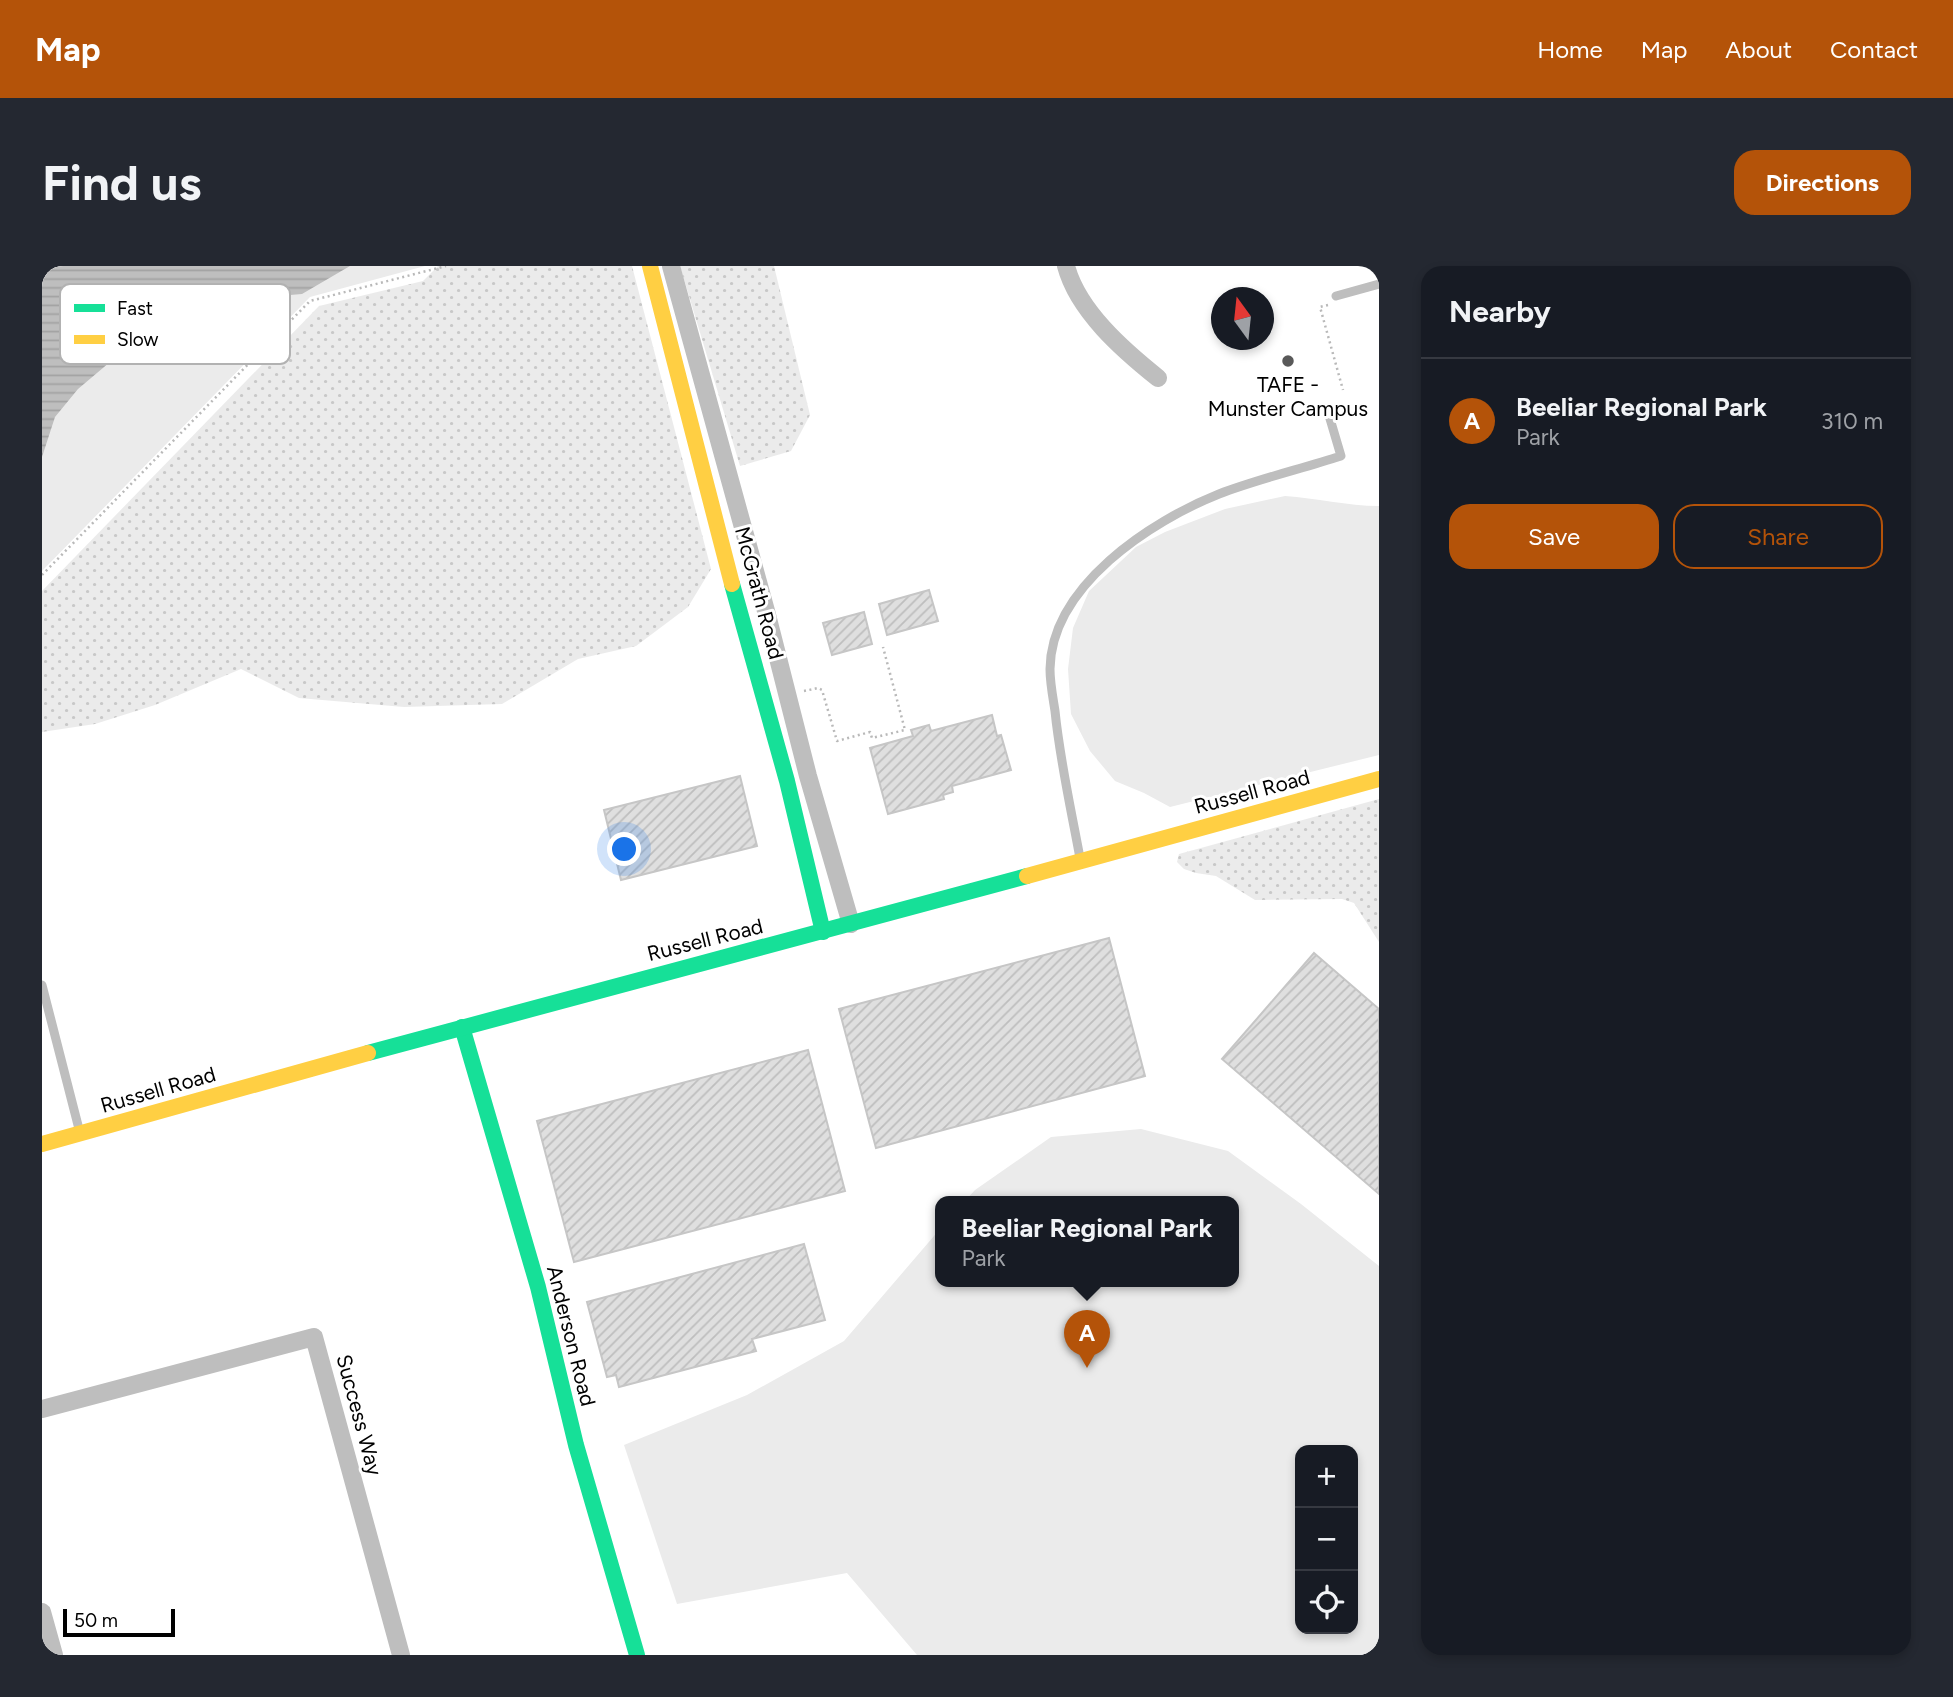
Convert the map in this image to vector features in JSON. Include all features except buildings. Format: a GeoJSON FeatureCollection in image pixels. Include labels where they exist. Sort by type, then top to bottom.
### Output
{"type":"FeatureCollection","features":[{"type":"Feature","properties":{"kind":"main road","name":"McGrath Road"},"geometry":{"type":"LineString","coordinates":[[650,266],[741,618],[787,781],[823,932]]}},
{"type":"Feature","properties":{"kind":"main road","name":"Russell Road"},"geometry":{"type":"LineString","coordinates":[[42,1144],[618,984],[823,932],[1379,779]]}},
{"type":"Feature","properties":{"kind":"main road","name":"Anderson Road"},"geometry":{"type":"LineString","coordinates":[[462,1027],[538,1287],[576,1445],[637,1655]]}},
{"type":"Feature","properties":{"kind":"street","name":"McGrath Road"},"geometry":{"type":"LineString","coordinates":[[671,266],[766,611],[808,776],[851,924]]}},
{"type":"Feature","properties":{"kind":"street"},"geometry":{"type":"LineString","coordinates":[[1066,266],[1069,277],[1101,328],[1158,378]]}},
{"type":"Feature","properties":{"kind":"street","name":"Success Way"},"geometry":{"type":"LineString","coordinates":[[42,1409],[314,1337],[401,1655]]}},
{"type":"Feature","properties":{"kind":"street"},"geometry":{"type":"LineString","coordinates":[[42,1612],[54,1655]]}},
{"type":"Feature","properties":{"kind":"lane"},"geometry":{"type":"LineString","coordinates":[[1334,300],[1379,284]]}},
{"type":"Feature","properties":{"kind":"lane"},"geometry":{"type":"LineString","coordinates":[[1080,860],[1058,744],[1050,668],[1055,636],[1066,613],[1088,580],[1129,544],[1175,515],[1219,494],[1341,456],[1328,412]]}},
{"type":"Feature","properties":{"kind":"lane"},"geometry":{"type":"LineString","coordinates":[[42,985],[80,1133]]}},
{"type":"Feature","properties":{"kind":"path"},"geometry":{"type":"LineString","coordinates":[[290,321],[310,301],[446,266]]}},
{"type":"Feature","properties":{"kind":"path"},"geometry":{"type":"LineString","coordinates":[[1334,300],[1320,307],[1343,390]]}},
{"type":"Feature","properties":{"kind":"path"},"geometry":{"type":"LineString","coordinates":[[42,575],[248,364]]}},
{"type":"Feature","properties":{"kind":"path"},"geometry":{"type":"LineString","coordinates":[[800,694],[818,688],[822,690],[836,741],[870,732],[872,738],[905,730],[883,647]]}},
{"type":"Feature","properties":{"kind":"shaded area"},"geometry":{"type":"Polygon","coordinates":[[[42,266],[425,266],[310,297],[290,317],[290,284],[60,284],[60,364],[244,364],[42,571],[42,266]]]}},
{"type":"Feature","properties":{"kind":"shaded area"},"geometry":{"type":"Polygon","coordinates":[[[42,266],[350,266],[302,294],[290,295],[290,284],[60,284],[60,364],[108,364],[78,389],[55,417],[42,457],[42,266]]]}},
{"type":"Feature","properties":{"kind":"shaded area"},"geometry":{"type":"Polygon","coordinates":[[[438,266],[632,266],[711,569],[688,607],[636,646],[578,659],[502,704],[404,707],[299,698],[241,669],[155,705],[95,724],[42,732],[42,591],[263,364],[290,364],[290,336],[319,306],[423,281],[438,266]]]}},
{"type":"Feature","properties":{"kind":"shaded area"},"geometry":{"type":"Polygon","coordinates":[[[680,266],[774,266],[810,415],[791,451],[740,466],[680,266]]]}},
{"type":"Feature","properties":{"kind":"shaded area"},"geometry":{"type":"Polygon","coordinates":[[[1285,496],[1379,506],[1379,755],[1170,807],[1115,781],[1090,751],[1071,714],[1068,669],[1073,628],[1089,591],[1136,547],[1165,532],[1225,509],[1285,496]]]}},
{"type":"Feature","properties":{"kind":"shaded area"},"geometry":{"type":"Polygon","coordinates":[[[1379,799],[1379,942],[1354,903],[1342,899],[1255,900],[1216,876],[1184,869],[1177,862],[1179,854],[1379,799]]]}},
{"type":"Feature","properties":{"kind":"shaded area"},"geometry":{"type":"Polygon","coordinates":[[[1141,1129],[1228,1151],[1379,1266],[1379,1655],[917,1655],[847,1573],[677,1604],[624,1445],[747,1395],[844,1341],[935,1235],[935,1287],[1239,1287],[1239,1196],[970,1196],[1051,1137],[1141,1129]]]}},
{"type":"Feature","properties":{"kind":"traffic: fast"},"geometry":{"type":"LineString","coordinates":[[732,584],[787,781],[823,932]]}},
{"type":"Feature","properties":{"kind":"traffic: fast"},"geometry":{"type":"LineString","coordinates":[[368,1053],[1027,876]]}},
{"type":"Feature","properties":{"kind":"traffic: fast"},"geometry":{"type":"LineString","coordinates":[[462,1027],[538,1287],[576,1445],[637,1655]]}},
{"type":"Feature","properties":{"kind":"traffic: slow"},"geometry":{"type":"LineString","coordinates":[[650,266],[732,584]]}},
{"type":"Feature","properties":{"kind":"traffic: slow"},"geometry":{"type":"LineString","coordinates":[[1027,876],[1379,779]]}},
{"type":"Feature","properties":{"kind":"traffic: slow"},"geometry":{"type":"LineString","coordinates":[[42,1144],[368,1053]]}},
{"type":"Feature","properties":{"kind":"place","name":"TAFE - Munster Campus"},"geometry":{"type":"Point","coordinates":[1288,361]}},
{"type":"Feature","properties":{"kind":"place","name":"Beeliar Regional Park"},"geometry":{"type":"Point","coordinates":[1087,1368]}}]}
